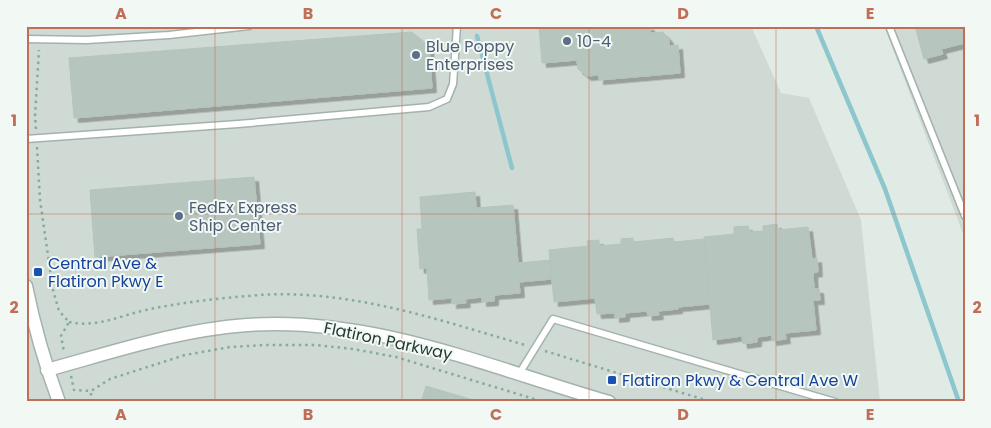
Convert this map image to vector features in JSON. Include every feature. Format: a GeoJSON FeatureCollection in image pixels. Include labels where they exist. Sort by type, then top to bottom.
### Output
{"type":"FeatureCollection","features":[{"type":"Feature","properties":{"kind":"street"},"geometry":{"type":"LineString","coordinates":[[26,286],[47,370],[59,402]]}},
{"type":"Feature","properties":{"kind":"street","name":"Flatiron Parkway"},"geometry":{"type":"LineString","coordinates":[[47,370],[191,331],[248,325],[306,325],[363,333],[430,347],[609,402]]}},
{"type":"Feature","properties":{"kind":"lane"},"geometry":{"type":"LineString","coordinates":[[26,39],[87,40],[249,26]]}},
{"type":"Feature","properties":{"kind":"lane"},"geometry":{"type":"LineString","coordinates":[[26,139],[248,124],[429,107],[447,100],[453,84],[457,26]]}},
{"type":"Feature","properties":{"kind":"lane"},"geometry":{"type":"LineString","coordinates":[[889,26],[965,216]]}},
{"type":"Feature","properties":{"kind":"lane"},"geometry":{"type":"LineString","coordinates":[[519,374],[552,319],[835,402]]}},
{"type":"Feature","properties":{"kind":"path"},"geometry":{"type":"LineString","coordinates":[[40,39],[35,116],[40,200],[53,290],[60,311],[69,322],[61,336],[74,390],[91,391],[110,379],[185,355],[230,347],[316,345],[353,349],[396,357],[544,402]]}},
{"type":"Feature","properties":{"kind":"path"},"geometry":{"type":"LineString","coordinates":[[26,376],[28,380]]}},
{"type":"Feature","properties":{"kind":"path"},"geometry":{"type":"LineString","coordinates":[[91,391],[91,402]]}},
{"type":"Feature","properties":{"kind":"shaded area"},"geometry":{"type":"Polygon","coordinates":[[[26,26],[751,26],[781,93],[809,98],[861,220],[880,402],[26,402],[26,26]]]}},
{"type":"Feature","properties":{"kind":"shaded area"},"geometry":{"type":"Polygon","coordinates":[[[884,26],[965,26],[965,239],[884,26]]]}},
{"type":"Feature","properties":{"kind":"building"},"geometry":{"type":"Polygon","coordinates":[[[539,26],[650,26],[650,33],[663,32],[669,39],[669,46],[678,45],[680,73],[599,80],[599,75],[587,76],[578,69],[577,60],[542,63],[539,26]]]}},
{"type":"Feature","properties":{"kind":"building"},"geometry":{"type":"Polygon","coordinates":[[[915,26],[965,26],[965,43],[941,49],[943,54],[924,59],[915,26]]]}},
{"type":"Feature","properties":{"kind":"building"},"geometry":{"type":"Polygon","coordinates":[[[412,32],[429,46],[432,88],[74,118],[69,58],[412,32]]]}},
{"type":"Feature","properties":{"kind":"building"},"geometry":{"type":"Polygon","coordinates":[[[254,177],[260,244],[95,257],[90,190],[254,177]]]}},
{"type":"Feature","properties":{"kind":"building"},"geometry":{"type":"Polygon","coordinates":[[[475,192],[476,208],[513,205],[518,263],[550,260],[552,279],[519,282],[520,293],[494,295],[494,301],[482,302],[482,297],[465,299],[466,303],[452,304],[452,298],[429,300],[427,268],[420,269],[417,229],[422,229],[420,197],[475,192]]]}},
{"type":"Feature","properties":{"kind":"building"},"geometry":{"type":"Polygon","coordinates":[[[777,224],[778,230],[808,227],[812,259],[817,258],[818,272],[813,273],[814,289],[819,289],[820,300],[813,300],[816,330],[785,333],[786,339],[772,341],[772,335],[757,337],[757,342],[743,344],[742,336],[713,340],[704,237],[734,234],[734,227],[748,226],[749,232],[763,231],[763,226],[777,224]]]}},
{"type":"Feature","properties":{"kind":"building"},"geometry":{"type":"Polygon","coordinates":[[[633,238],[633,242],[673,238],[674,242],[704,239],[710,304],[658,311],[659,315],[648,316],[647,311],[625,313],[625,317],[615,318],[615,313],[597,314],[595,298],[554,302],[549,250],[588,246],[587,241],[599,240],[599,246],[621,244],[621,239],[633,238]]]}},
{"type":"Feature","properties":{"kind":"building"},"geometry":{"type":"Polygon","coordinates":[[[426,386],[480,402],[421,402],[426,386]]]}},
{"type":"Feature","properties":{"kind":"waterway"},"geometry":{"type":"LineString","coordinates":[[816,26],[885,189],[959,402]]}},
{"type":"Feature","properties":{"kind":"waterway"},"geometry":{"type":"LineString","coordinates":[[477,36],[512,168]]}},
{"type":"Feature","properties":{"kind":"place","name":"10-4"},"geometry":{"type":"Point","coordinates":[567,41]}},
{"type":"Feature","properties":{"kind":"place","name":"Blue Poppy Enterprises"},"geometry":{"type":"Point","coordinates":[416,55]}},
{"type":"Feature","properties":{"kind":"place","name":"FedEx Express Ship Center"},"geometry":{"type":"Point","coordinates":[179,216]}},
{"type":"Feature","properties":{"kind":"place","name":"Central Ave & Flatiron Pkwy E"},"geometry":{"type":"Point","coordinates":[38,272]}},
{"type":"Feature","properties":{"kind":"place","name":"Flatiron Pkwy & Central Ave W"},"geometry":{"type":"Point","coordinates":[612,380]}}]}
